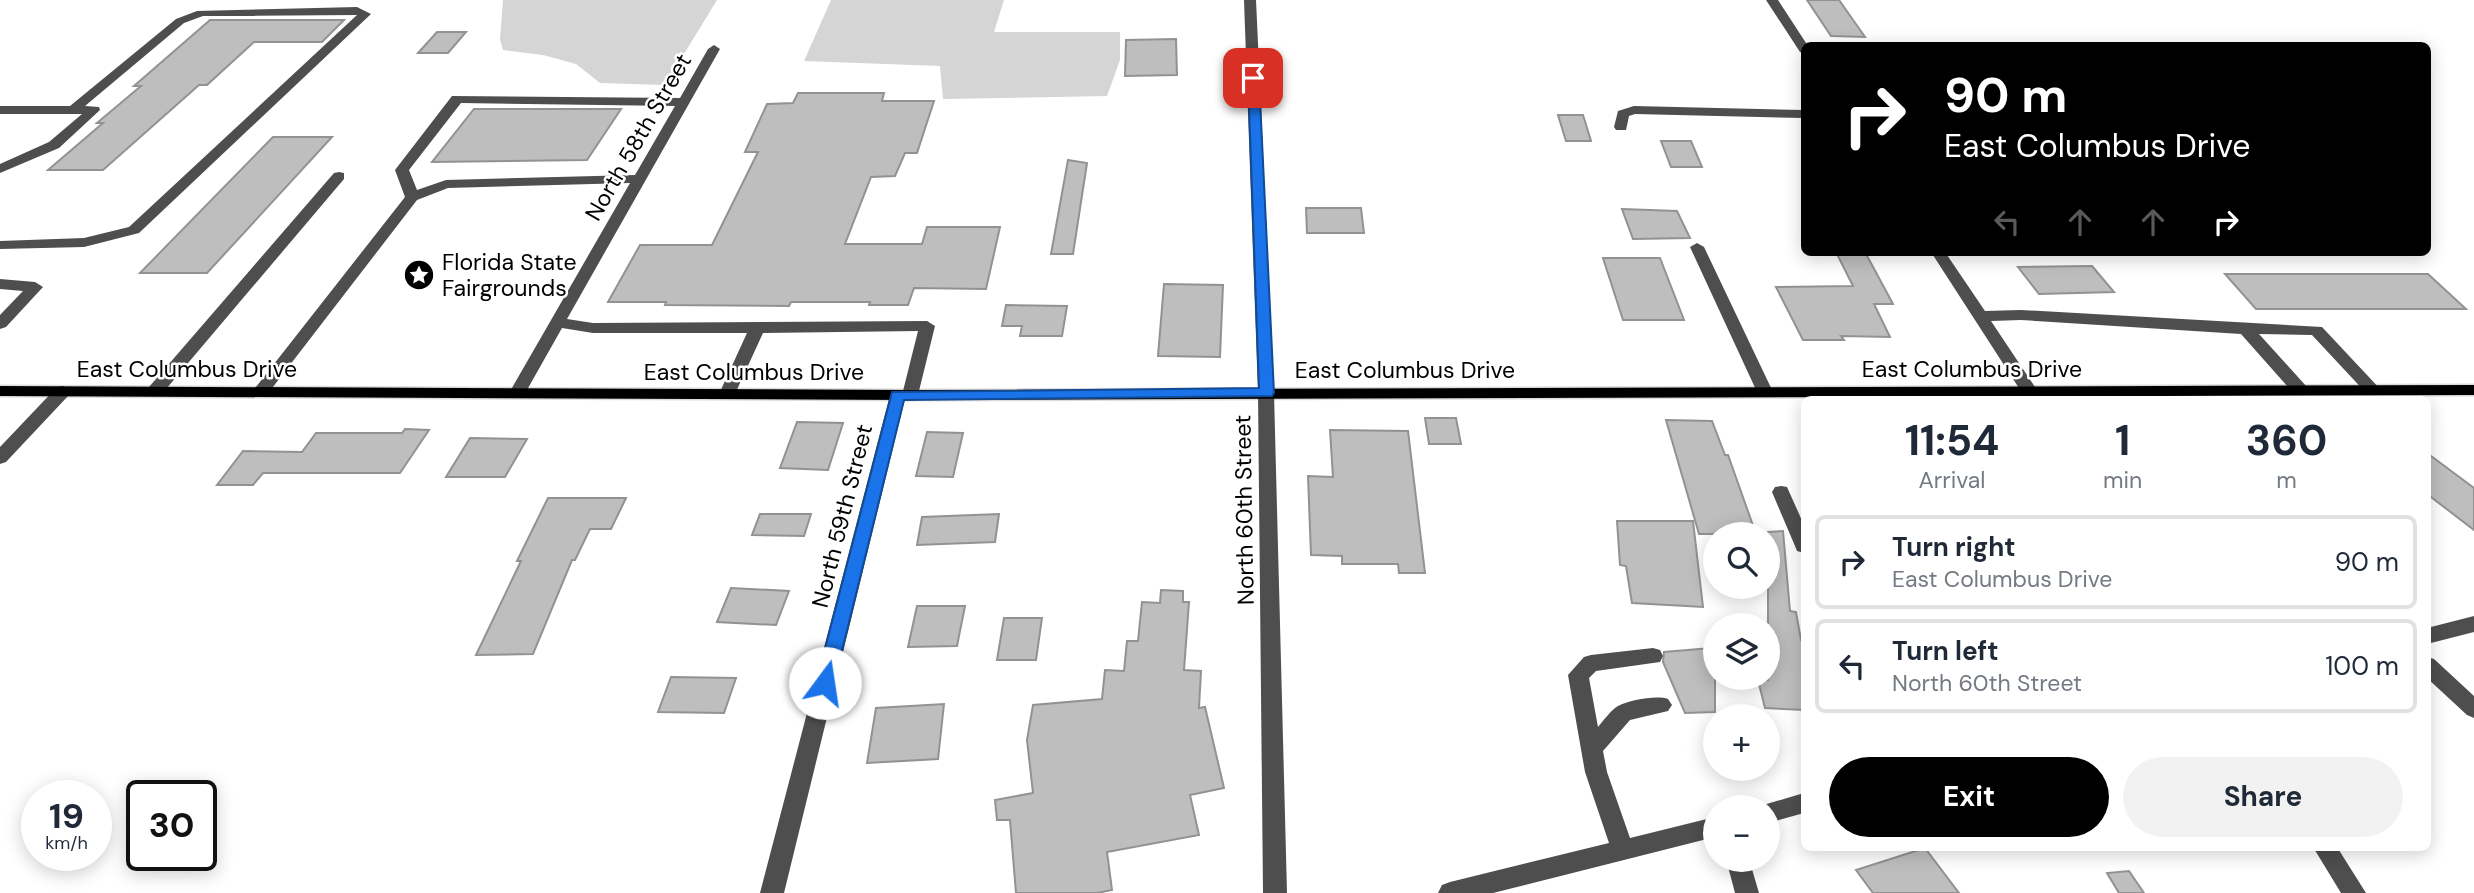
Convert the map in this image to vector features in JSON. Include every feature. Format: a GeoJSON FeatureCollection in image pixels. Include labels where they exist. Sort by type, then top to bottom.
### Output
{"type":"FeatureCollection","features":[{"type":"Feature","properties":{"kind":"main road","name":"East Columbus Drive"},"geometry":{"type":"LineString","coordinates":[[0,391],[904,395],[1765,392],[2033,396],[2474,390]]}},
{"type":"Feature","properties":{"kind":"street","name":"North 60th Street"},"geometry":{"type":"LineString","coordinates":[[1250,0],[1266,393],[1275,893]]}},
{"type":"Feature","properties":{"kind":"street"},"geometry":{"type":"LineString","coordinates":[[1772,0],[1801,44]]}},
{"type":"Feature","properties":{"kind":"street"},"geometry":{"type":"LineString","coordinates":[[0,245],[68,245],[108,240],[134,230],[365,14],[357,10],[201,13],[180,22],[73,110]]}},
{"type":"Feature","properties":{"kind":"street","name":"North 58th Street"},"geometry":{"type":"LineString","coordinates":[[517,393],[714,49]]}},
{"type":"Feature","properties":{"kind":"street"},"geometry":{"type":"LineString","coordinates":[[412,197],[402,170],[457,99],[684,103]]}},
{"type":"Feature","properties":{"kind":"street"},"geometry":{"type":"LineString","coordinates":[[0,110],[94,110],[54,145],[0,169]]}},
{"type":"Feature","properties":{"kind":"street"},"geometry":{"type":"LineString","coordinates":[[1620,127],[1623,114],[1634,110],[1801,114]]}},
{"type":"Feature","properties":{"kind":"street"},"geometry":{"type":"LineString","coordinates":[[155,391],[339,176]]}},
{"type":"Feature","properties":{"kind":"street"},"geometry":{"type":"LineString","coordinates":[[260,392],[412,197],[446,184],[640,179]]}},
{"type":"Feature","properties":{"kind":"street"},"geometry":{"type":"LineString","coordinates":[[1697,247],[1765,392]]}},
{"type":"Feature","properties":{"kind":"street"},"geometry":{"type":"LineString","coordinates":[[1941,256],[2033,396]]}},
{"type":"Feature","properties":{"kind":"street"},"geometry":{"type":"LineString","coordinates":[[0,284],[35,286],[0,324]]}},
{"type":"Feature","properties":{"kind":"street"},"geometry":{"type":"LineString","coordinates":[[1980,316],[2021,315],[2246,329],[2316,330],[2374,391]]}},
{"type":"Feature","properties":{"kind":"street"},"geometry":{"type":"LineString","coordinates":[[558,323],[593,328],[757,328],[727,394]]}},
{"type":"Feature","properties":{"kind":"street","name":"North 59th Street"},"geometry":{"type":"LineString","coordinates":[[757,328],[927,326],[904,395],[772,893]]}},
{"type":"Feature","properties":{"kind":"street"},"geometry":{"type":"LineString","coordinates":[[2246,329],[2301,391]]}},
{"type":"Feature","properties":{"kind":"street"},"geometry":{"type":"LineString","coordinates":[[0,458],[63,391]]}},
{"type":"Feature","properties":{"kind":"street"},"geometry":{"type":"LineString","coordinates":[[1781,492],[1801,539]]}},
{"type":"Feature","properties":{"kind":"street"},"geometry":{"type":"LineString","coordinates":[[2431,635],[2474,624]]}},
{"type":"Feature","properties":{"kind":"street"},"geometry":{"type":"LineString","coordinates":[[1623,850],[1596,772],[1578,676],[1591,663],[1653,656]]}},
{"type":"Feature","properties":{"kind":"street"},"geometry":{"type":"LineString","coordinates":[[2431,669],[2474,709]]}},
{"type":"Feature","properties":{"kind":"street"},"geometry":{"type":"LineString","coordinates":[[1592,748],[1624,713],[1661,705]]}},
{"type":"Feature","properties":{"kind":"street"},"geometry":{"type":"LineString","coordinates":[[1780,810],[1801,804]]}},
{"type":"Feature","properties":{"kind":"street"},"geometry":{"type":"LineString","coordinates":[[1450,893],[1703,830]]}},
{"type":"Feature","properties":{"kind":"street"},"geometry":{"type":"LineString","coordinates":[[2327,851],[2354,893]]}},
{"type":"Feature","properties":{"kind":"street"},"geometry":{"type":"LineString","coordinates":[[1741,872],[1747,893]]}},
{"type":"Feature","properties":{"kind":"shaded area"},"geometry":{"type":"Polygon","coordinates":[[[503,0],[717,0],[665,85],[600,83],[576,64],[543,55],[503,50],[500,39],[503,0]]]}},
{"type":"Feature","properties":{"kind":"shaded area"},"geometry":{"type":"Polygon","coordinates":[[[831,0],[1004,0],[994,32],[1120,32],[1120,60],[1107,96],[943,99],[940,66],[804,61],[831,0]]]}},
{"type":"Feature","properties":{"kind":"building"},"geometry":{"type":"Polygon","coordinates":[[[1807,0],[1839,0],[1865,37],[1831,36],[1807,0]]]}},
{"type":"Feature","properties":{"kind":"building"},"geometry":{"type":"Polygon","coordinates":[[[210,20],[344,20],[322,42],[254,42],[207,85],[199,85],[103,170],[48,170],[141,86],[134,86],[210,20]]]}},
{"type":"Feature","properties":{"kind":"building"},"geometry":{"type":"Polygon","coordinates":[[[437,32],[466,32],[448,53],[418,53],[437,32]]]}},
{"type":"Feature","properties":{"kind":"building"},"geometry":{"type":"Polygon","coordinates":[[[1176,39],[1177,75],[1125,76],[1126,40],[1176,39]]]}},
{"type":"Feature","properties":{"kind":"building"},"geometry":{"type":"Polygon","coordinates":[[[798,93],[884,93],[882,101],[934,101],[917,153],[905,153],[895,176],[871,177],[845,244],[922,244],[927,227],[1000,227],[986,289],[914,288],[908,305],[869,305],[870,302],[791,302],[789,306],[608,302],[640,245],[712,245],[758,152],[745,152],[767,104],[793,103],[798,93]]]}},
{"type":"Feature","properties":{"kind":"building"},"geometry":{"type":"Polygon","coordinates":[[[474,109],[621,109],[587,160],[432,162],[474,109]]]}},
{"type":"Feature","properties":{"kind":"building"},"geometry":{"type":"Polygon","coordinates":[[[1558,115],[1583,115],[1591,141],[1566,141],[1558,115]]]}},
{"type":"Feature","properties":{"kind":"building"},"geometry":{"type":"Polygon","coordinates":[[[273,137],[332,137],[207,273],[140,273],[273,137]]]}},
{"type":"Feature","properties":{"kind":"building"},"geometry":{"type":"Polygon","coordinates":[[[1661,141],[1691,141],[1702,167],[1671,167],[1661,141]]]}},
{"type":"Feature","properties":{"kind":"building"},"geometry":{"type":"Polygon","coordinates":[[[1068,160],[1087,163],[1073,254],[1051,254],[1068,160]]]}},
{"type":"Feature","properties":{"kind":"building"},"geometry":{"type":"Polygon","coordinates":[[[1306,208],[1361,208],[1364,233],[1307,233],[1306,208]]]}},
{"type":"Feature","properties":{"kind":"building"},"geometry":{"type":"Polygon","coordinates":[[[1622,209],[1677,211],[1690,238],[1633,239],[1622,209]]]}},
{"type":"Feature","properties":{"kind":"building"},"geometry":{"type":"Polygon","coordinates":[[[1838,256],[1867,256],[1893,304],[1874,304],[1890,337],[1841,336],[1844,340],[1803,340],[1776,287],[1853,286],[1838,256]]]}},
{"type":"Feature","properties":{"kind":"building"},"geometry":{"type":"Polygon","coordinates":[[[1603,258],[1660,258],[1684,320],[1623,320],[1603,258]]]}},
{"type":"Feature","properties":{"kind":"building"},"geometry":{"type":"Polygon","coordinates":[[[2092,266],[2114,292],[2039,294],[2018,267],[2092,266]]]}},
{"type":"Feature","properties":{"kind":"building"},"geometry":{"type":"Polygon","coordinates":[[[2225,274],[2428,274],[2466,309],[2256,309],[2225,274]]]}},
{"type":"Feature","properties":{"kind":"building"},"geometry":{"type":"Polygon","coordinates":[[[1164,284],[1223,285],[1220,357],[1158,356],[1164,284]]]}},
{"type":"Feature","properties":{"kind":"building"},"geometry":{"type":"Polygon","coordinates":[[[1006,305],[1067,306],[1062,336],[1020,336],[1022,326],[1002,326],[1006,305]]]}},
{"type":"Feature","properties":{"kind":"building"},"geometry":{"type":"Polygon","coordinates":[[[1425,418],[1456,418],[1461,444],[1429,444],[1425,418]]]}},
{"type":"Feature","properties":{"kind":"building"},"geometry":{"type":"Polygon","coordinates":[[[1666,420],[1712,421],[1725,455],[1728,455],[1752,522],[1703,522],[1703,534],[1699,534],[1666,420]]]}},
{"type":"Feature","properties":{"kind":"building"},"geometry":{"type":"Polygon","coordinates":[[[797,422],[843,423],[828,470],[780,468],[797,422]]]}},
{"type":"Feature","properties":{"kind":"building"},"geometry":{"type":"Polygon","coordinates":[[[405,429],[429,430],[400,473],[263,473],[253,485],[217,485],[243,451],[302,452],[316,433],[402,433],[405,429]]]}},
{"type":"Feature","properties":{"kind":"building"},"geometry":{"type":"Polygon","coordinates":[[[1330,430],[1408,431],[1425,573],[1399,573],[1398,564],[1342,564],[1342,556],[1311,555],[1308,476],[1333,477],[1330,430]]]}},
{"type":"Feature","properties":{"kind":"building"},"geometry":{"type":"Polygon","coordinates":[[[927,432],[963,433],[953,477],[916,476],[927,432]]]}},
{"type":"Feature","properties":{"kind":"building"},"geometry":{"type":"Polygon","coordinates":[[[470,438],[527,439],[505,477],[446,477],[470,438]]]}},
{"type":"Feature","properties":{"kind":"building"},"geometry":{"type":"Polygon","coordinates":[[[2431,456],[2474,488],[2474,530],[2431,497],[2431,456]]]}},
{"type":"Feature","properties":{"kind":"building"},"geometry":{"type":"Polygon","coordinates":[[[548,498],[626,498],[611,529],[590,529],[575,560],[572,560],[533,654],[476,655],[521,561],[517,561],[548,498]]]}},
{"type":"Feature","properties":{"kind":"building"},"geometry":{"type":"Polygon","coordinates":[[[760,514],[811,514],[804,536],[752,535],[760,514]]]}},
{"type":"Feature","properties":{"kind":"building"},"geometry":{"type":"Polygon","coordinates":[[[999,514],[995,542],[917,545],[922,517],[999,514]]]}},
{"type":"Feature","properties":{"kind":"building"},"geometry":{"type":"Polygon","coordinates":[[[1617,521],[1693,521],[1703,607],[1632,603],[1626,566],[1620,565],[1617,521]]]}},
{"type":"Feature","properties":{"kind":"building"},"geometry":{"type":"Polygon","coordinates":[[[1780,531],[1783,531],[1790,611],[1796,612],[1801,640],[1801,710],[1780,709],[1780,704],[1764,704],[1760,690],[1780,690],[1780,613],[1768,613],[1768,599],[1780,599],[1780,531]]]}},
{"type":"Feature","properties":{"kind":"building"},"geometry":{"type":"Polygon","coordinates":[[[731,588],[789,591],[776,625],[717,622],[731,588]]]}},
{"type":"Feature","properties":{"kind":"building"},"geometry":{"type":"Polygon","coordinates":[[[1161,590],[1183,591],[1183,602],[1189,602],[1184,670],[1201,671],[1199,708],[1205,707],[1224,788],[1190,795],[1199,835],[1107,852],[1112,890],[1097,893],[1016,893],[1010,820],[997,820],[995,800],[1033,793],[1027,740],[1033,705],[1102,699],[1105,670],[1124,671],[1127,641],[1138,641],[1142,602],[1160,603],[1161,590]]]}},
{"type":"Feature","properties":{"kind":"building"},"geometry":{"type":"Polygon","coordinates":[[[917,606],[965,606],[957,646],[908,647],[917,606]]]}},
{"type":"Feature","properties":{"kind":"building"},"geometry":{"type":"Polygon","coordinates":[[[1004,618],[1042,618],[1036,660],[997,660],[1004,618]]]}},
{"type":"Feature","properties":{"kind":"building"},"geometry":{"type":"Polygon","coordinates":[[[1703,649],[1703,690],[1715,690],[1715,704],[1703,704],[1703,712],[1685,713],[1663,662],[1664,652],[1703,649]]]}},
{"type":"Feature","properties":{"kind":"building"},"geometry":{"type":"Polygon","coordinates":[[[671,677],[736,678],[724,713],[658,712],[671,677]]]}},
{"type":"Feature","properties":{"kind":"building"},"geometry":{"type":"Polygon","coordinates":[[[944,704],[938,759],[867,763],[876,708],[944,704]]]}},
{"type":"Feature","properties":{"kind":"building"},"geometry":{"type":"Polygon","coordinates":[[[1916,851],[1927,851],[1959,893],[1873,893],[1856,870],[1916,851]]]}},
{"type":"Feature","properties":{"kind":"building"},"geometry":{"type":"Polygon","coordinates":[[[2129,871],[2144,893],[2119,893],[2107,873],[2129,871]]]}},
{"type":"Feature","properties":{"kind":"place","name":"Florida State Fairgrounds"},"geometry":{"type":"Point","coordinates":[419,275]}},
{"type":"Feature","properties":{"kind":"route"},"geometry":{"type":"LineString","coordinates":[[825,683],[898,395],[1266,393],[1253,78]]}}]}
